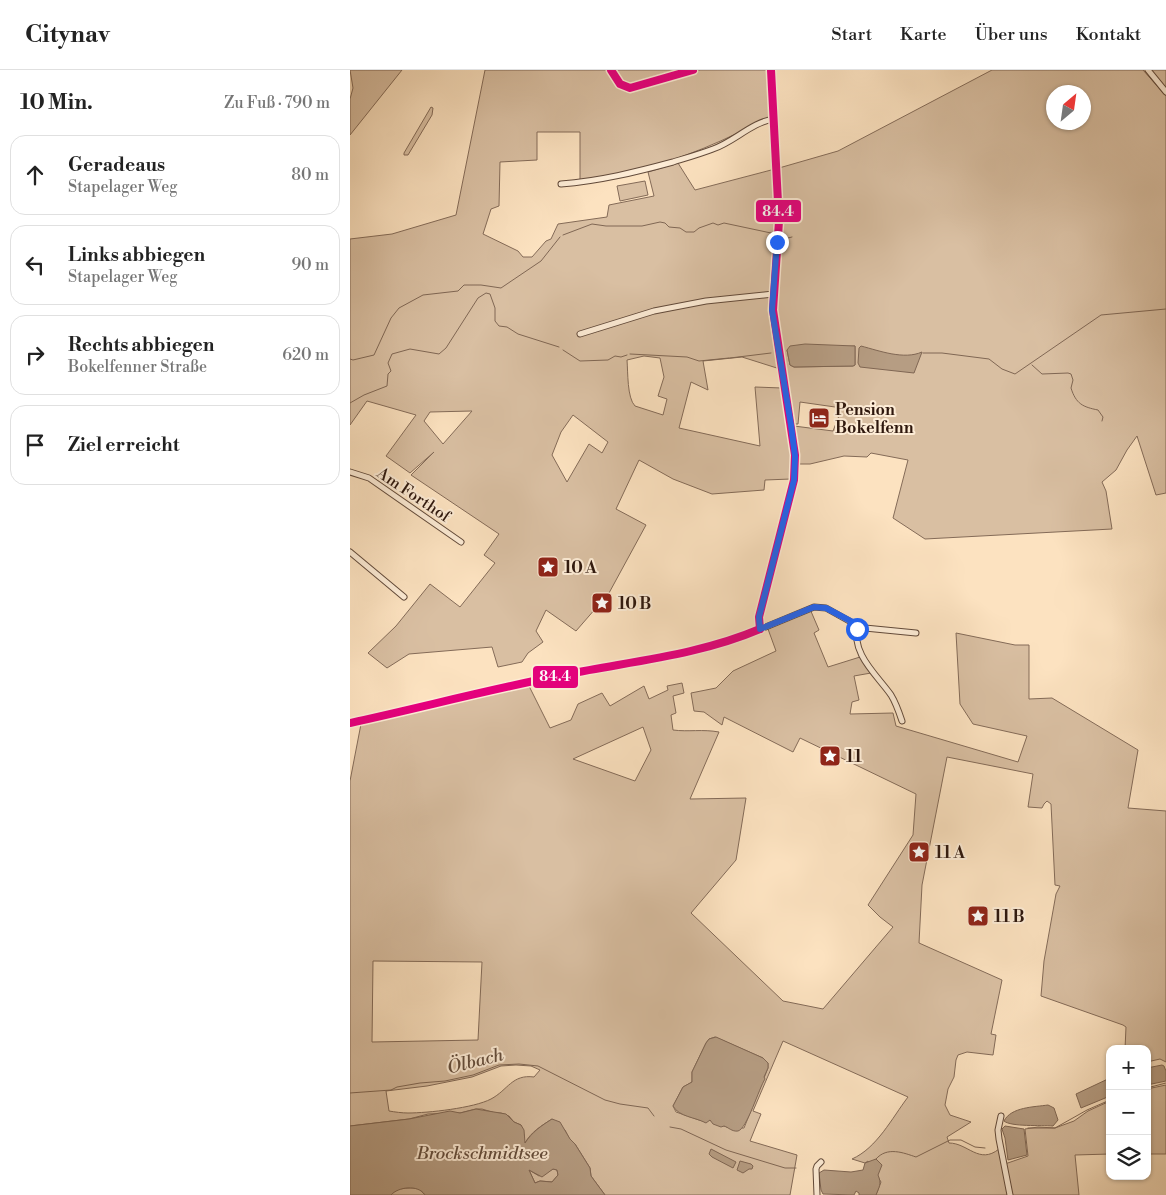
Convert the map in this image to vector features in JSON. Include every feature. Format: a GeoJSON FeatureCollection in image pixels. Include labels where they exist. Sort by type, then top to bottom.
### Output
{"type":"FeatureCollection","features":[{"type":"Feature","properties":{"kind":"street"},"geometry":{"type":"LineString","coordinates":[[611,70],[620,84],[630,88],[693,70]]}},
{"type":"Feature","properties":{"kind":"street"},"geometry":{"type":"LineString","coordinates":[[760,629],[759,617],[794,480],[795,456],[772,310],[779,221],[771,70]]}},
{"type":"Feature","properties":{"kind":"street"},"geometry":{"type":"LineString","coordinates":[[1148,70],[1166,92]]}},
{"type":"Feature","properties":{"kind":"street"},"geometry":{"type":"LineString","coordinates":[[561,184],[593,182],[633,173],[698,154],[722,146],[756,126],[774,119]]}},
{"type":"Feature","properties":{"kind":"street"},"geometry":{"type":"LineString","coordinates":[[580,334],[654,311],[706,301],[773,294]]}},
{"type":"Feature","properties":{"kind":"street","name":"Am Forthof"},"geometry":{"type":"LineString","coordinates":[[350,472],[368,478],[461,542]]}},
{"type":"Feature","properties":{"kind":"street"},"geometry":{"type":"LineString","coordinates":[[350,552],[404,597]]}},
{"type":"Feature","properties":{"kind":"street"},"geometry":{"type":"LineString","coordinates":[[350,723],[568,674],[698,650],[739,638],[814,607],[826,608],[865,628],[916,633]]}},
{"type":"Feature","properties":{"kind":"street"},"geometry":{"type":"LineString","coordinates":[[858,625],[857,638],[861,655],[892,697],[902,721]]}},
{"type":"Feature","properties":{"kind":"street"},"geometry":{"type":"LineString","coordinates":[[1001,1116],[998,1130],[999,1139],[1010,1195]]}},
{"type":"Feature","properties":{"kind":"street"},"geometry":{"type":"LineString","coordinates":[[817,1195],[816,1166],[821,1162]]}},
{"type":"Feature","properties":{"kind":"shaded area"},"geometry":{"type":"Polygon","coordinates":[[[350,70],[402,70],[350,135],[350,99],[353,88],[350,70]]]}},
{"type":"Feature","properties":{"kind":"shaded area"},"geometry":{"type":"Polygon","coordinates":[[[485,70],[608,70],[617,84],[631,90],[700,70],[769,70],[771,116],[704,148],[633,172],[580,181],[580,132],[537,132],[537,160],[500,162],[499,206],[491,209],[483,234],[518,251],[523,257],[532,257],[546,241],[551,239],[558,224],[607,217],[609,205],[654,196],[648,172],[678,163],[695,190],[775,169],[777,220],[772,293],[780,369],[742,357],[703,361],[708,390],[691,382],[679,428],[760,446],[755,387],[782,388],[792,457],[791,479],[765,480],[764,490],[712,494],[673,479],[639,460],[616,509],[646,525],[609,593],[576,631],[546,610],[536,631],[543,642],[528,653],[522,662],[498,667],[492,647],[409,654],[387,668],[368,653],[396,626],[430,584],[460,607],[495,563],[484,555],[499,534],[411,475],[434,452],[410,473],[386,456],[416,415],[367,401],[350,425],[350,239],[392,234],[456,215],[485,70]],[[644,356],[627,360],[628,384],[632,402],[635,406],[663,415],[667,399],[658,396],[664,377],[660,358],[644,356]],[[472,411],[430,412],[424,421],[443,444],[472,411]],[[573,415],[561,432],[552,455],[567,482],[589,444],[602,453],[608,442],[573,415]]]}},
{"type":"Feature","properties":{"kind":"shaded area"},"geometry":{"type":"Polygon","coordinates":[[[616,70],[677,70],[631,83],[623,80],[616,70]]]}},
{"type":"Feature","properties":{"kind":"shaded area"},"geometry":{"type":"Polygon","coordinates":[[[992,70],[1143,70],[1166,96],[1166,493],[1156,495],[1137,436],[1116,470],[1102,482],[1106,491],[1112,529],[925,539],[893,518],[908,460],[871,453],[867,457],[844,456],[810,464],[798,464],[798,445],[794,426],[833,431],[842,408],[800,402],[798,424],[792,424],[775,309],[781,234],[779,168],[838,151],[992,70]],[[855,346],[787,350],[790,365],[794,367],[855,365],[855,346]]]}},
{"type":"Feature","properties":{"kind":"shaded area"},"geometry":{"type":"Polygon","coordinates":[[[1151,70],[1166,70],[1166,88],[1151,70]]]}},
{"type":"Feature","properties":{"kind":"shaded area"},"geometry":{"type":"Polygon","coordinates":[[[431,107],[433,108],[432,115],[408,155],[404,155],[404,153],[431,107]]]}},
{"type":"Feature","properties":{"kind":"shaded area"},"geometry":{"type":"Polygon","coordinates":[[[645,181],[648,195],[620,201],[617,186],[645,181]]]}},
{"type":"Feature","properties":{"kind":"shaded area"},"geometry":{"type":"Polygon","coordinates":[[[810,609],[819,630],[814,633],[828,667],[860,657],[871,673],[854,676],[859,700],[852,702],[850,714],[893,713],[896,726],[1018,762],[1027,736],[973,724],[960,704],[956,633],[1015,645],[1029,645],[1029,699],[1052,698],[1138,750],[1128,808],[1166,811],[1166,1062],[1160,1059],[1151,1061],[1151,1045],[1125,1045],[1126,1027],[1123,1025],[1041,996],[1044,961],[1056,894],[1060,886],[1055,885],[1051,804],[1047,801],[1042,808],[1028,807],[1033,774],[947,757],[922,885],[919,943],[1002,980],[991,1034],[996,1035],[993,1055],[967,1052],[958,1055],[956,1060],[954,1077],[948,1089],[945,1105],[950,1115],[971,1122],[947,1137],[949,1143],[985,1155],[999,1149],[1002,1165],[1028,1156],[1025,1129],[1038,1127],[1055,1128],[1074,1121],[1088,1111],[1106,1103],[1106,1154],[1075,1155],[1079,1195],[876,1195],[881,1182],[868,1161],[865,1163],[852,1159],[869,1148],[908,1097],[783,1041],[753,1111],[761,1114],[750,1141],[797,1155],[790,1195],[605,1195],[591,1176],[590,1168],[575,1144],[570,1140],[565,1130],[552,1119],[533,1132],[525,1143],[523,1141],[524,1135],[521,1125],[514,1122],[509,1116],[482,1109],[460,1113],[428,1114],[409,1119],[350,1126],[350,781],[361,724],[529,686],[550,728],[571,720],[578,704],[602,693],[610,706],[644,686],[649,699],[668,690],[667,686],[682,683],[684,693],[673,696],[676,713],[671,715],[673,730],[719,732],[690,799],[746,798],[736,860],[691,913],[783,1001],[823,1009],[893,927],[868,905],[913,835],[916,794],[800,738],[793,752],[724,717],[722,725],[704,712],[694,711],[691,693],[716,688],[733,671],[776,651],[768,629],[810,609]],[[643,727],[573,759],[635,781],[651,750],[643,727]],[[373,961],[372,1042],[478,1040],[482,962],[373,961]],[[715,1037],[709,1039],[706,1043],[692,1072],[692,1082],[683,1087],[673,1106],[676,1112],[705,1122],[709,1120],[729,1128],[744,1128],[768,1068],[768,1063],[763,1058],[715,1037]],[[501,1066],[472,1077],[427,1086],[386,1091],[389,1111],[406,1113],[427,1112],[474,1105],[491,1099],[515,1080],[534,1077],[540,1070],[531,1066],[501,1066]]]}},
{"type":"Feature","properties":{"kind":"shaded area"},"geometry":{"type":"Polygon","coordinates":[[[1166,1085],[1166,1154],[1151,1154],[1151,1088],[1166,1085]]]}},
{"type":"Feature","properties":{"kind":"shaded area"},"geometry":{"type":"Polygon","coordinates":[[[553,1169],[557,1170],[558,1175],[552,1182],[540,1181],[535,1183],[529,1170],[539,1176],[553,1169]]]}},
{"type":"Feature","properties":{"kind":"shaded area"},"geometry":{"type":"Polygon","coordinates":[[[404,1188],[419,1189],[425,1195],[391,1195],[404,1188]]]}},
{"type":"Feature","properties":{"kind":"water"},"geometry":{"type":"Polygon","coordinates":[[[805,344],[855,346],[855,365],[794,367],[790,365],[787,350],[790,346],[805,344]]]}},
{"type":"Feature","properties":{"kind":"water"},"geometry":{"type":"Polygon","coordinates":[[[861,346],[900,355],[922,352],[914,373],[860,367],[858,363],[859,348],[861,346]]]}},
{"type":"Feature","properties":{"kind":"water"},"geometry":{"type":"Polygon","coordinates":[[[716,1037],[763,1058],[768,1063],[765,1079],[749,1116],[738,1131],[713,1124],[710,1120],[706,1123],[679,1112],[673,1106],[683,1087],[692,1082],[692,1072],[706,1043],[709,1039],[716,1037]]]}},
{"type":"Feature","properties":{"kind":"water"},"geometry":{"type":"Polygon","coordinates":[[[1164,1066],[1166,1081],[1151,1084],[1151,1067],[1164,1066]]]}},
{"type":"Feature","properties":{"kind":"water"},"geometry":{"type":"Polygon","coordinates":[[[1106,1080],[1106,1098],[1081,1108],[1076,1094],[1106,1080]]]}},
{"type":"Feature","properties":{"kind":"water"},"geometry":{"type":"Polygon","coordinates":[[[1048,1105],[1054,1108],[1058,1120],[1053,1126],[1019,1125],[1004,1121],[1007,1116],[1017,1110],[1048,1105]]]}},
{"type":"Feature","properties":{"kind":"water","name":"Brockschmidtsee"},"geometry":{"type":"Polygon","coordinates":[[[476,1109],[506,1114],[514,1122],[521,1125],[524,1130],[525,1143],[537,1130],[552,1119],[560,1122],[590,1168],[591,1176],[605,1195],[425,1195],[418,1189],[408,1188],[398,1190],[391,1195],[350,1195],[350,1126],[409,1119],[450,1111],[460,1113],[476,1109]],[[553,1169],[542,1177],[529,1170],[535,1183],[540,1181],[552,1182],[558,1175],[557,1170],[553,1169]]]}},
{"type":"Feature","properties":{"kind":"water"},"geometry":{"type":"Polygon","coordinates":[[[1005,1126],[1024,1129],[1027,1155],[1008,1160],[1002,1129],[1005,1126]]]}},
{"type":"Feature","properties":{"kind":"water"},"geometry":{"type":"Polygon","coordinates":[[[711,1149],[736,1162],[733,1168],[712,1157],[709,1154],[711,1149]]]}},
{"type":"Feature","properties":{"kind":"water"},"geometry":{"type":"Polygon","coordinates":[[[876,1159],[882,1165],[878,1175],[880,1183],[876,1195],[859,1195],[856,1191],[854,1195],[823,1194],[819,1173],[824,1170],[851,1172],[863,1170],[865,1163],[876,1159]]]}},
{"type":"Feature","properties":{"kind":"water"},"geometry":{"type":"Polygon","coordinates":[[[740,1161],[751,1164],[753,1166],[752,1169],[743,1173],[737,1170],[740,1161]]]}},
{"type":"Feature","properties":{"kind":"waterway"},"geometry":{"type":"LineString","coordinates":[[563,235],[592,224],[642,226],[660,222],[665,223],[669,227],[680,228],[686,232],[694,232],[713,223],[718,225],[724,223],[771,233]]}},
{"type":"Feature","properties":{"kind":"waterway"},"geometry":{"type":"LineString","coordinates":[[784,236],[792,237]]}},
{"type":"Feature","properties":{"kind":"waterway"},"geometry":{"type":"LineString","coordinates":[[350,359],[374,355],[391,318],[399,308],[423,295],[458,291],[464,285],[501,288],[541,261],[560,237]]}},
{"type":"Feature","properties":{"kind":"waterway"},"geometry":{"type":"LineString","coordinates":[[350,403],[387,386],[388,374],[391,371],[388,363],[392,354],[410,349],[439,354],[446,348],[478,298],[486,293],[490,294],[495,308],[495,321],[499,326],[507,327],[518,334],[559,347]]}},
{"type":"Feature","properties":{"kind":"waterway"},"geometry":{"type":"LineString","coordinates":[[923,353],[942,353],[989,359],[1002,369],[1015,374],[1101,315],[1166,309]]}},
{"type":"Feature","properties":{"kind":"waterway"},"geometry":{"type":"LineString","coordinates":[[563,350],[580,361],[608,360],[615,356],[627,355]]}},
{"type":"Feature","properties":{"kind":"waterway"},"geometry":{"type":"LineString","coordinates":[[730,358],[771,353]]}},
{"type":"Feature","properties":{"kind":"waterway"},"geometry":{"type":"LineString","coordinates":[[630,354],[687,357],[699,361],[729,358]]}},
{"type":"Feature","properties":{"kind":"waterway"},"geometry":{"type":"LineString","coordinates":[[1032,365],[1042,374],[1071,374],[1073,380],[1071,388],[1075,398],[1084,406],[1098,410],[1103,417],[1102,421]]}},
{"type":"Feature","properties":{"kind":"waterway","name":"Ölbach"},"geometry":{"type":"LineString","coordinates":[[350,1093],[391,1090],[397,1087],[420,1083],[445,1081],[473,1075],[499,1065],[519,1064],[538,1066],[605,1100],[648,1108],[654,1116]]}},
{"type":"Feature","properties":{"kind":"waterway","name":"Ölbach"},"geometry":{"type":"LineString","coordinates":[[1151,1087],[1166,1083]]}},
{"type":"Feature","properties":{"kind":"waterway","name":"Ölbach"},"geometry":{"type":"LineString","coordinates":[[1028,1128],[1055,1128],[1106,1102]]}},
{"type":"Feature","properties":{"kind":"waterway","name":"Ölbach"},"geometry":{"type":"LineString","coordinates":[[670,1127],[681,1129],[726,1150],[785,1168],[796,1168]]}},
{"type":"Feature","properties":{"kind":"waterway","name":"Ölbach"},"geometry":{"type":"LineString","coordinates":[[876,1159],[880,1155],[890,1152],[901,1152],[916,1157],[950,1140],[961,1140],[975,1147],[985,1148]]}},
{"type":"Feature","properties":{"kind":"transit line","name":"84.4"},"geometry":{"type":"LineString","coordinates":[[611,70],[620,84],[630,88],[693,70]]}},
{"type":"Feature","properties":{"kind":"transit line","name":"84.4"},"geometry":{"type":"LineString","coordinates":[[760,629],[759,617],[794,480],[795,455],[773,310],[779,221],[771,70]]}},
{"type":"Feature","properties":{"kind":"transit line","name":"84.4"},"geometry":{"type":"LineString","coordinates":[[350,723],[541,679],[690,651],[737,638],[760,629]]}},
{"type":"Feature","properties":{"kind":"place","name":"Pension Bokelfenn"},"geometry":{"type":"Point","coordinates":[819,418]}},
{"type":"Feature","properties":{"kind":"place","name":"10 A"},"geometry":{"type":"Point","coordinates":[548,567]}},
{"type":"Feature","properties":{"kind":"place","name":"10 B"},"geometry":{"type":"Point","coordinates":[602,603]}},
{"type":"Feature","properties":{"kind":"place","name":"11"},"geometry":{"type":"Point","coordinates":[830,756]}},
{"type":"Feature","properties":{"kind":"place","name":"11 A"},"geometry":{"type":"Point","coordinates":[919,852]}},
{"type":"Feature","properties":{"kind":"place","name":"11 B"},"geometry":{"type":"Point","coordinates":[978,916]}},
{"type":"Feature","properties":{"kind":"route"},"geometry":{"type":"LineString","coordinates":[[777,242],[772,310],[791,425],[795,456],[794,480],[759,617],[760,629],[814,607],[826,608],[858,625],[857,629]]}}]}
